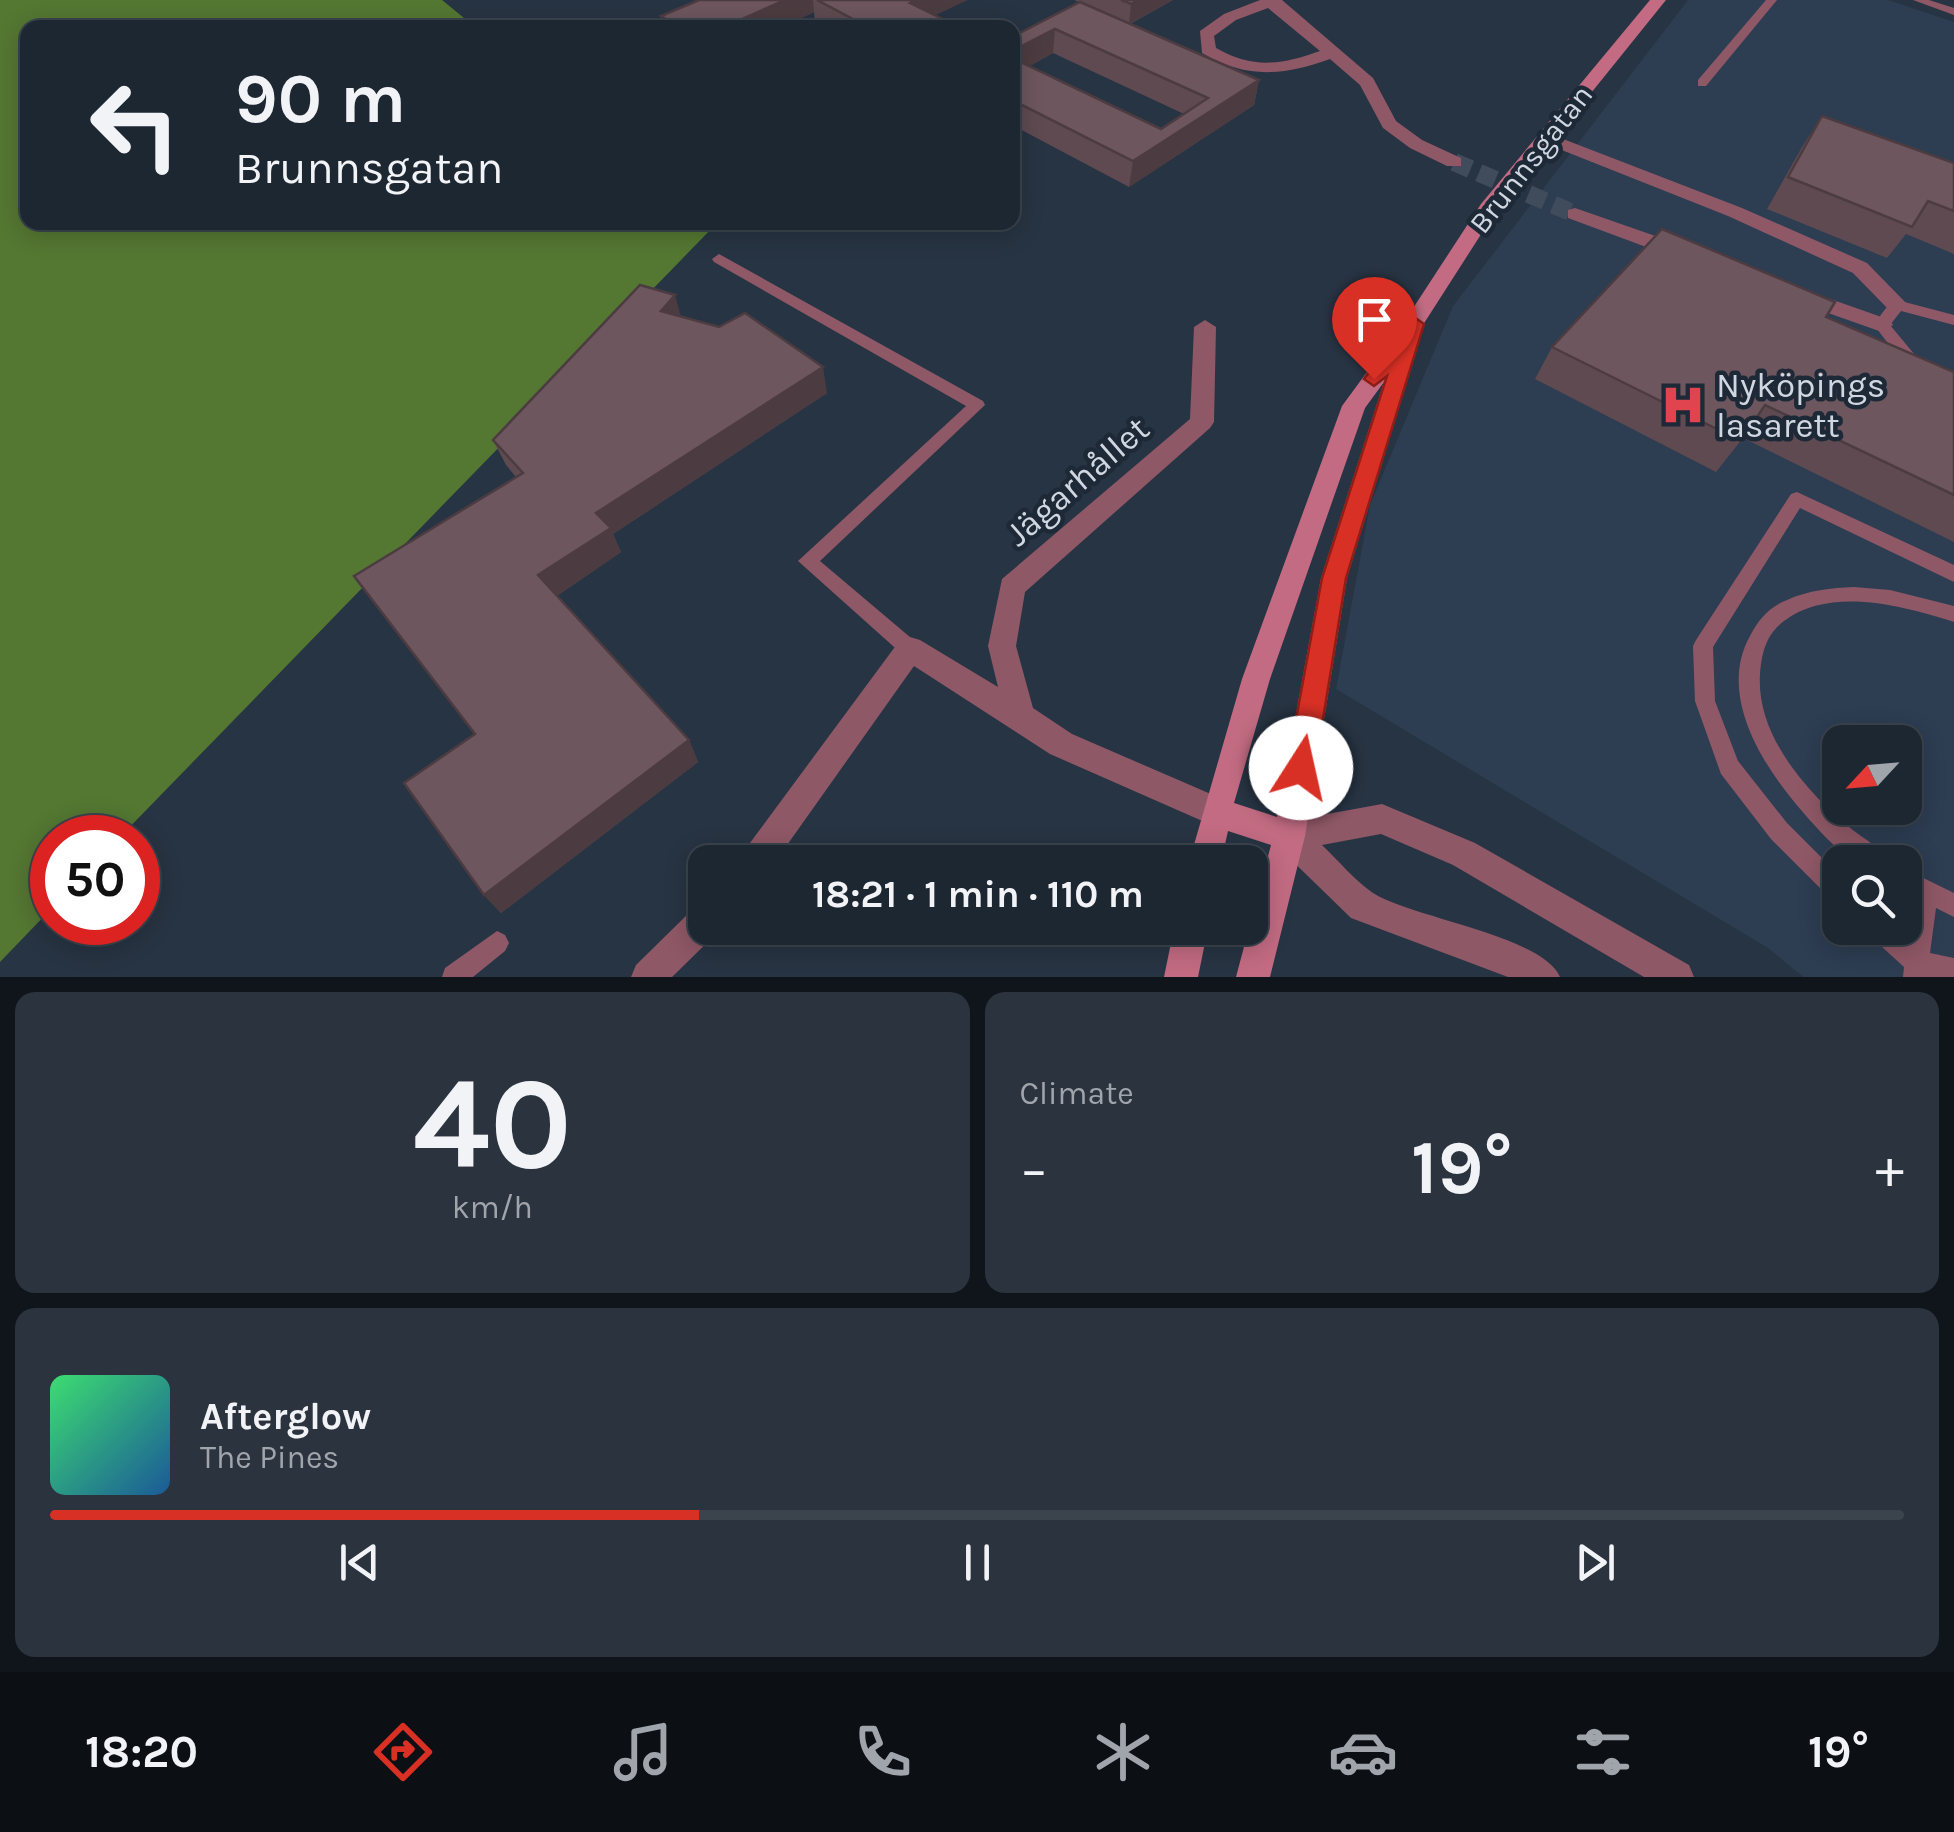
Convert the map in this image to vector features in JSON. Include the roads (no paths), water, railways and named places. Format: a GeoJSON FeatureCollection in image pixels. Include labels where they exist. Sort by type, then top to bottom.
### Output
{"type":"FeatureCollection","features":[{"type":"Feature","properties":{"kind":"main road","name":"Brunnsgatan"},"geometry":{"type":"LineString","coordinates":[[1209,845],[1256,679],[1354,406],[1414,324],[1488,208],[1658,0]]}},
{"type":"Feature","properties":{"kind":"main road","name":"Brunnsgatan"},"geometry":{"type":"LineString","coordinates":[[1253,977],[1289,836],[1334,578],[1414,324]]}},
{"type":"Feature","properties":{"kind":"main road"},"geometry":{"type":"LineString","coordinates":[[1216,812],[1289,836]]}},
{"type":"Feature","properties":{"kind":"main road"},"geometry":{"type":"LineString","coordinates":[[1181,977],[1188,945]]}},
{"type":"Feature","properties":{"kind":"street"},"geometry":{"type":"LineString","coordinates":[[1331,52],[1283,70],[1253,70],[1226,62],[1208,50],[1206,34],[1230,17],[1272,1],[1367,82],[1390,124],[1416,144],[1454,162]]}},
{"type":"Feature","properties":{"kind":"street"},"geometry":{"type":"LineString","coordinates":[[1545,138],[1735,212],[1860,268],[1898,306]]}},
{"type":"Feature","properties":{"kind":"street"},"geometry":{"type":"LineString","coordinates":[[1576,214],[1702,260]]}},
{"type":"Feature","properties":{"kind":"street"},"geometry":{"type":"LineString","coordinates":[[1774,286],[1882,325]]}},
{"type":"Feature","properties":{"kind":"street","name":"Jägarhållet"},"geometry":{"type":"LineString","coordinates":[[1020,716],[1002,646],[1012,587],[1202,422],[1205,327]]}},
{"type":"Feature","properties":{"kind":"street"},"geometry":{"type":"LineString","coordinates":[[769,845],[868,702],[910,649],[1061,744],[1216,812]]}},
{"type":"Feature","properties":{"kind":"street"},"geometry":{"type":"LineString","coordinates":[[1289,836],[1382,819],[1464,854],[1677,977]]}},
{"type":"Feature","properties":{"kind":"street"},"geometry":{"type":"LineString","coordinates":[[1289,836],[1364,906],[1511,960],[1542,977]]}},
{"type":"Feature","properties":{"kind":"street"},"geometry":{"type":"LineString","coordinates":[[648,977],[688,938]]}},
{"type":"Feature","properties":{"kind":"lane"},"geometry":{"type":"LineString","coordinates":[[1702,83],[1772,0]]}},
{"type":"Feature","properties":{"kind":"lane"},"geometry":{"type":"LineString","coordinates":[[1918,0],[1954,12]]}},
{"type":"Feature","properties":{"kind":"lane"},"geometry":{"type":"LineString","coordinates":[[719,259],[978,405],[806,561],[910,649]]}},
{"type":"Feature","properties":{"kind":"lane"},"geometry":{"type":"LineString","coordinates":[[1954,320],[1898,306],[1882,325],[1909,359],[1954,379]]}},
{"type":"Feature","properties":{"kind":"lane"},"geometry":{"type":"LineString","coordinates":[[1822,874],[1780,832],[1729,767],[1705,701],[1703,646],[1797,499],[1954,574]]}},
{"type":"Feature","properties":{"kind":"lane"},"geometry":{"type":"LineString","coordinates":[[1852,845],[1802,796],[1764,741],[1748,690],[1752,648],[1774,616],[1812,597],[1861,592],[1919,601],[1954,614]]}},
{"type":"Feature","properties":{"kind":"lane"},"geometry":{"type":"LineString","coordinates":[[1922,890],[1954,905]]}},
{"type":"Feature","properties":{"kind":"lane"},"geometry":{"type":"LineString","coordinates":[[454,977],[497,942]]}},
{"type":"Feature","properties":{"kind":"lane"},"geometry":{"type":"LineString","coordinates":[[1893,945],[1916,970],[1954,970]]}},
{"type":"Feature","properties":{"kind":"lane"},"geometry":{"type":"LineString","coordinates":[[1916,945],[1916,970]]}},
{"type":"Feature","properties":{"kind":"tunnel"},"geometry":{"type":"LineString","coordinates":[[1454,162],[1575,214]]}},
{"type":"Feature","properties":{"kind":"place","name":"Nyköpings lasarett"},"geometry":{"type":"Point","coordinates":[1683,405]}}]}
